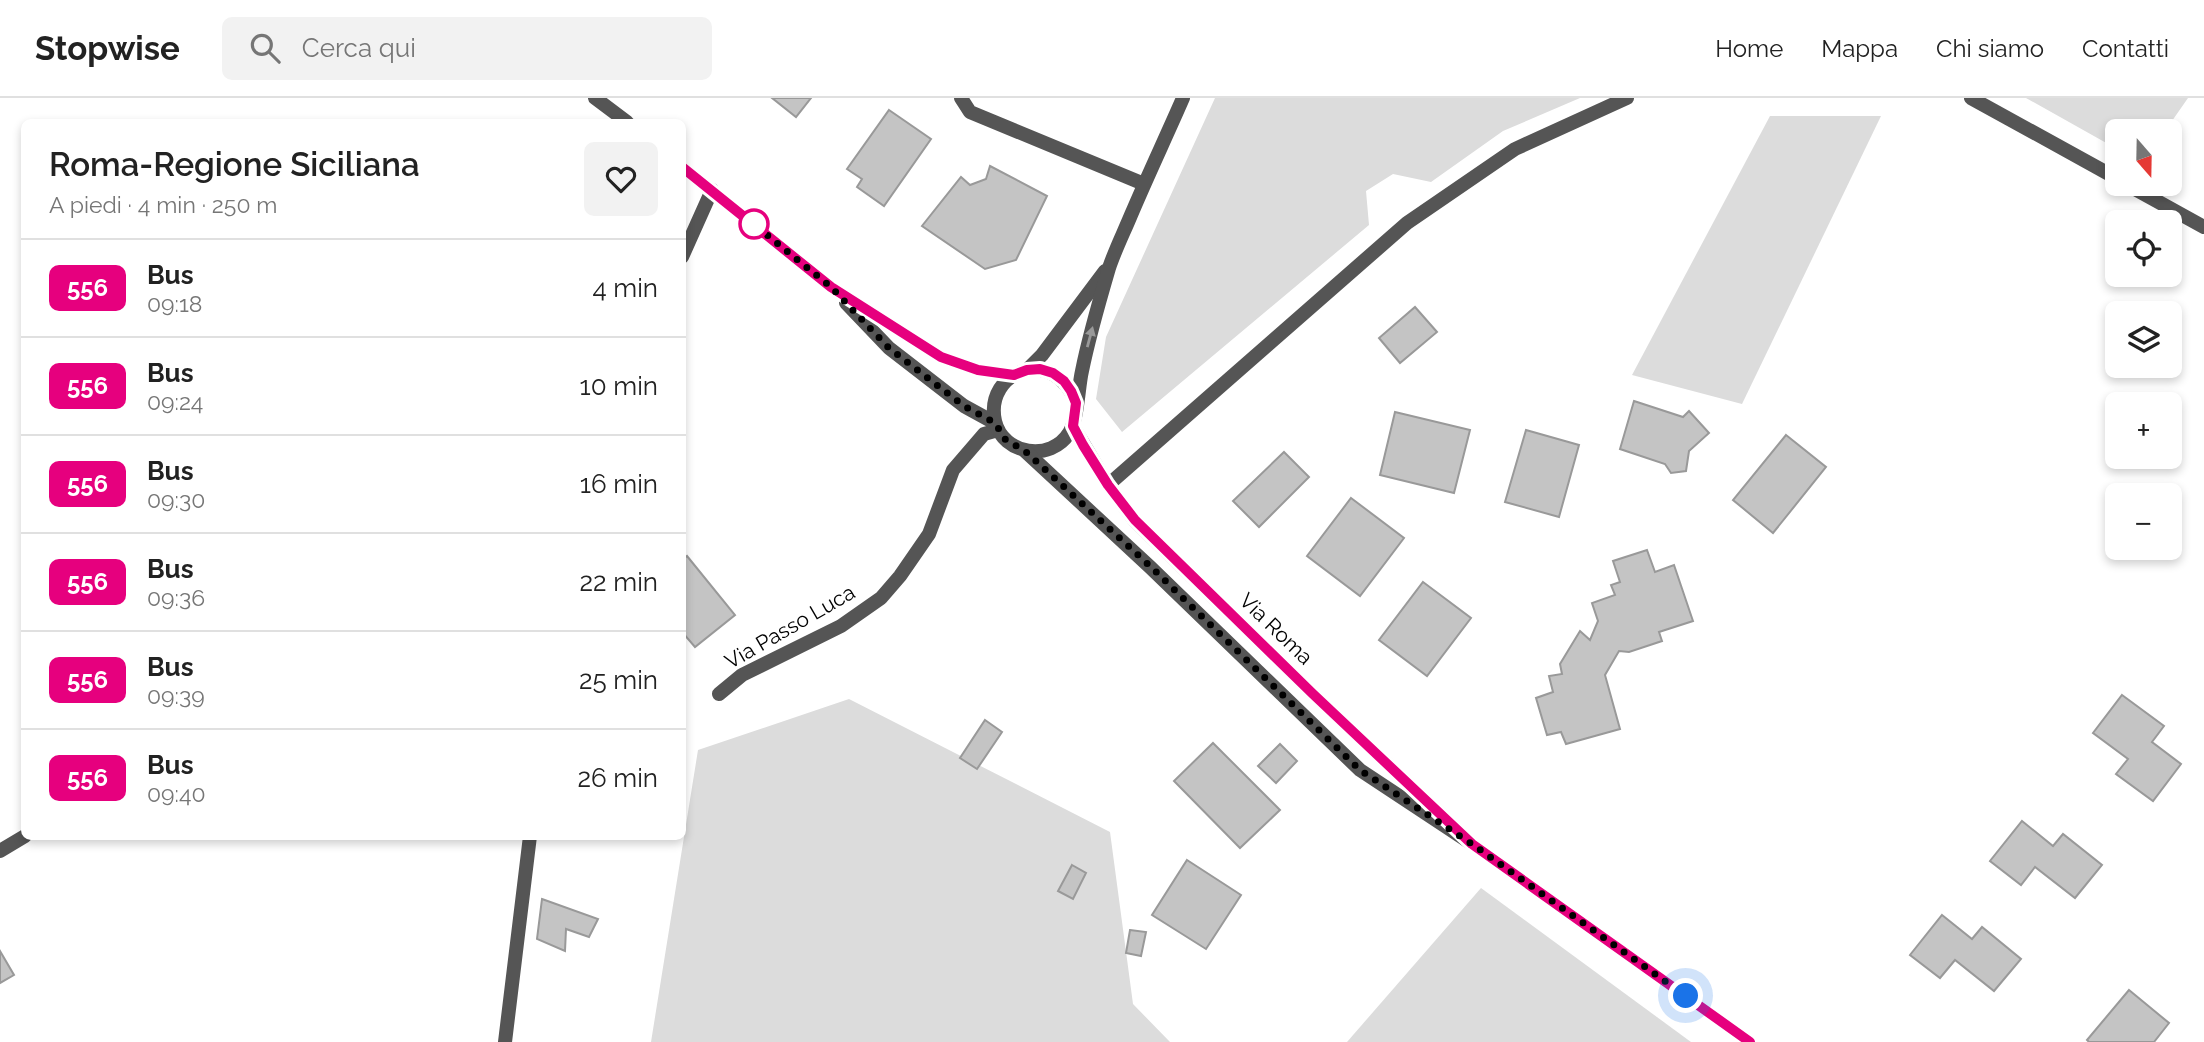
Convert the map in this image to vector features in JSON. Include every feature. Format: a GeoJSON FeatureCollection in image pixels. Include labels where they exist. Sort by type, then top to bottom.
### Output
{"type":"FeatureCollection","features":[{"type":"Feature","properties":{"kind":"street"},"geometry":{"type":"LineString","coordinates":[[596,98],[622,119]]}},
{"type":"Feature","properties":{"kind":"street"},"geometry":{"type":"LineString","coordinates":[[961,98],[970,112],[1144,184]]}},
{"type":"Feature","properties":{"kind":"street"},"geometry":{"type":"LineString","coordinates":[[1110,264],[1042,355],[1003,384],[996,396],[993,410],[997,427],[1005,439],[1025,451],[1035,452],[1054,447],[1062,442],[1073,426],[1082,369],[1110,264],[1183,98]]}},
{"type":"Feature","properties":{"kind":"street"},"geometry":{"type":"LineString","coordinates":[[1108,485],[1407,223],[1515,149],[1627,98]]}},
{"type":"Feature","properties":{"kind":"street"},"geometry":{"type":"LineString","coordinates":[[1970,98],[2105,172]]}},
{"type":"Feature","properties":{"kind":"street"},"geometry":{"type":"LineString","coordinates":[[686,170],[831,287],[941,357],[978,370],[1020,373],[1040,369],[1053,373],[1064,381],[1076,403]]}},
{"type":"Feature","properties":{"kind":"street"},"geometry":{"type":"LineString","coordinates":[[686,248],[712,190]]}},
{"type":"Feature","properties":{"kind":"street"},"geometry":{"type":"LineString","coordinates":[[2148,196],[2204,227]]}},
{"type":"Feature","properties":{"kind":"street"},"geometry":{"type":"LineString","coordinates":[[831,287],[889,348],[964,406],[997,427]]}},
{"type":"Feature","properties":{"kind":"street","name":"Via Roma"},"geometry":{"type":"LineString","coordinates":[[1073,426],[1108,485],[1135,520],[1472,844]]}},
{"type":"Feature","properties":{"kind":"street","name":"Via Passo Luca"},"geometry":{"type":"LineString","coordinates":[[719,694],[742,675],[841,626],[881,598],[929,534],[953,470],[984,434],[997,427]]}},
{"type":"Feature","properties":{"kind":"street","name":"Via Roma"},"geometry":{"type":"LineString","coordinates":[[1025,451],[1150,566],[1360,770],[1472,844],[1750,1042]]}},
{"type":"Feature","properties":{"kind":"street"},"geometry":{"type":"LineString","coordinates":[[0,851],[21,838]]}},
{"type":"Feature","properties":{"kind":"street"},"geometry":{"type":"LineString","coordinates":[[505,1042],[530,840]]}},
{"type":"Feature","properties":{"kind":"shaded area"},"geometry":{"type":"Polygon","coordinates":[[[1215,98],[1580,98],[1503,131],[1431,182],[1393,174],[1366,191],[1369,225],[1122,432],[1096,399],[1106,337],[1215,98]]]}},
{"type":"Feature","properties":{"kind":"shaded area"},"geometry":{"type":"Polygon","coordinates":[[[2026,98],[2188,98],[2173,119],[2105,119],[2105,142],[2026,98]]]}},
{"type":"Feature","properties":{"kind":"shaded area"},"geometry":{"type":"Polygon","coordinates":[[[1770,116],[1881,116],[1742,404],[1632,375],[1770,116]]]}},
{"type":"Feature","properties":{"kind":"shaded area"},"geometry":{"type":"Polygon","coordinates":[[[849,699],[1110,832],[1133,1004],[1170,1042],[651,1042],[684,840],[686,840],[698,750],[849,699]]]}},
{"type":"Feature","properties":{"kind":"shaded area"},"geometry":{"type":"Polygon","coordinates":[[[1481,888],[1691,1042],[1347,1042],[1481,888]]]}},
{"type":"Feature","properties":{"kind":"building"},"geometry":{"type":"Polygon","coordinates":[[[772,98],[811,98],[796,117],[772,98]]]}},
{"type":"Feature","properties":{"kind":"building"},"geometry":{"type":"Polygon","coordinates":[[[889,110],[931,139],[884,206],[857,187],[862,179],[847,169],[889,110]]]}},
{"type":"Feature","properties":{"kind":"building"},"geometry":{"type":"Polygon","coordinates":[[[990,166],[1047,196],[1016,260],[985,269],[922,226],[961,177],[970,185],[986,179],[990,166]]]}},
{"type":"Feature","properties":{"kind":"building"},"geometry":{"type":"Polygon","coordinates":[[[1415,307],[1437,332],[1400,363],[1379,338],[1415,307]]]}},
{"type":"Feature","properties":{"kind":"building"},"geometry":{"type":"Polygon","coordinates":[[[1634,401],[1683,417],[1689,411],[1709,433],[1689,451],[1686,471],[1671,473],[1665,464],[1620,449],[1634,401]]]}},
{"type":"Feature","properties":{"kind":"building"},"geometry":{"type":"Polygon","coordinates":[[[1395,412],[1470,430],[1454,493],[1380,475],[1395,412]]]}},
{"type":"Feature","properties":{"kind":"building"},"geometry":{"type":"Polygon","coordinates":[[[1526,430],[1579,445],[1559,517],[1505,502],[1526,430]]]}},
{"type":"Feature","properties":{"kind":"building"},"geometry":{"type":"Polygon","coordinates":[[[1786,435],[1826,467],[1773,533],[1733,500],[1786,435]]]}},
{"type":"Feature","properties":{"kind":"building"},"geometry":{"type":"Polygon","coordinates":[[[1284,452],[1309,477],[1259,527],[1233,501],[1284,452]]]}},
{"type":"Feature","properties":{"kind":"building"},"geometry":{"type":"Polygon","coordinates":[[[1351,498],[1404,538],[1360,596],[1307,556],[1351,498]]]}},
{"type":"Feature","properties":{"kind":"building"},"geometry":{"type":"Polygon","coordinates":[[[1647,550],[1655,572],[1674,565],[1693,621],[1659,632],[1662,641],[1629,652],[1619,651],[1605,675],[1620,729],[1566,744],[1561,732],[1547,735],[1536,698],[1553,692],[1549,676],[1562,674],[1560,664],[1580,631],[1590,640],[1598,621],[1592,603],[1615,595],[1611,585],[1620,582],[1613,561],[1647,550]]]}},
{"type":"Feature","properties":{"kind":"building"},"geometry":{"type":"Polygon","coordinates":[[[686,557],[735,615],[695,647],[686,637],[686,557]]]}},
{"type":"Feature","properties":{"kind":"building"},"geometry":{"type":"Polygon","coordinates":[[[1423,582],[1471,618],[1427,676],[1379,640],[1423,582]]]}},
{"type":"Feature","properties":{"kind":"building"},"geometry":{"type":"Polygon","coordinates":[[[2122,695],[2164,726],[2152,742],[2181,764],[2153,801],[2116,774],[2128,759],[2093,733],[2122,695]]]}},
{"type":"Feature","properties":{"kind":"building"},"geometry":{"type":"Polygon","coordinates":[[[985,720],[1002,732],[977,769],[960,758],[985,720]]]}},
{"type":"Feature","properties":{"kind":"building"},"geometry":{"type":"Polygon","coordinates":[[[1213,743],[1280,810],[1240,848],[1174,781],[1213,743]]]}},
{"type":"Feature","properties":{"kind":"building"},"geometry":{"type":"Polygon","coordinates":[[[1280,744],[1297,761],[1276,783],[1258,766],[1280,744]]]}},
{"type":"Feature","properties":{"kind":"building"},"geometry":{"type":"Polygon","coordinates":[[[2022,821],[2053,846],[2063,834],[2102,865],[2075,898],[2035,867],[2021,885],[1990,861],[2022,821]]]}},
{"type":"Feature","properties":{"kind":"building"},"geometry":{"type":"Polygon","coordinates":[[[1187,860],[1241,895],[1206,949],[1152,915],[1187,860]]]}},
{"type":"Feature","properties":{"kind":"building"},"geometry":{"type":"Polygon","coordinates":[[[1072,865],[1086,873],[1073,899],[1058,891],[1072,865]]]}},
{"type":"Feature","properties":{"kind":"building"},"geometry":{"type":"Polygon","coordinates":[[[542,899],[598,919],[589,937],[566,929],[565,951],[537,939],[542,899]]]}},
{"type":"Feature","properties":{"kind":"building"},"geometry":{"type":"Polygon","coordinates":[[[1942,915],[1972,939],[1982,927],[2021,959],[1994,991],[1955,960],[1940,978],[1910,955],[1942,915]]]}},
{"type":"Feature","properties":{"kind":"building"},"geometry":{"type":"Polygon","coordinates":[[[1130,930],[1146,932],[1141,956],[1126,953],[1130,930]]]}},
{"type":"Feature","properties":{"kind":"building"},"geometry":{"type":"Polygon","coordinates":[[[0,951],[14,975],[0,983],[0,951]]]}},
{"type":"Feature","properties":{"kind":"building"},"geometry":{"type":"Polygon","coordinates":[[[2129,990],[2169,1023],[2154,1042],[2089,1042],[2087,1040],[2129,990]]]}},
{"type":"Feature","properties":{"kind":"bus line","name":"556"},"geometry":{"type":"LineString","coordinates":[[686,170],[831,287],[941,357],[978,370],[1014,375],[1040,369],[1053,373],[1064,381],[1076,403],[1073,426],[1108,485],[1135,520],[1313,694],[1472,844],[1750,1042]]}},
{"type":"Feature","properties":{"kind":"route"},"geometry":{"type":"LineString","coordinates":[[754,224],[751,222],[831,287],[889,348],[964,406],[995,423],[1005,439],[1025,451],[1150,566],[1360,770],[1472,844],[1686,996]]}}]}
